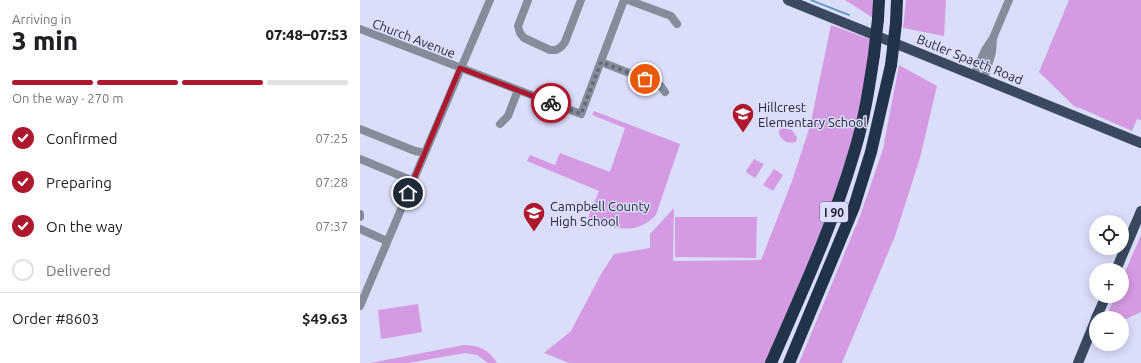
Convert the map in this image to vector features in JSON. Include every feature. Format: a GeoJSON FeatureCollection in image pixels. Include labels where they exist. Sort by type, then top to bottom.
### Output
{"type":"FeatureCollection","features":[{"type":"Feature","properties":{"kind":"highway","name":"I 90"},"geometry":{"type":"LineString","coordinates":[[771,363],[828,226],[854,153],[868,97],[874,55],[879,0]]}},
{"type":"Feature","properties":{"kind":"highway","name":"I 90"},"geometry":{"type":"LineString","coordinates":[[789,363],[854,207],[871,152],[891,65],[896,23],[896,0]]}},
{"type":"Feature","properties":{"kind":"main road","name":"Butler Spaeth Road"},"geometry":{"type":"LineString","coordinates":[[788,0],[1141,143]]}},
{"type":"Feature","properties":{"kind":"main road"},"geometry":{"type":"LineString","coordinates":[[1129,234],[1141,211]]}},
{"type":"Feature","properties":{"kind":"main road"},"geometry":{"type":"LineString","coordinates":[[1078,363],[1089,336]]}},
{"type":"Feature","properties":{"kind":"street"},"geometry":{"type":"LineString","coordinates":[[360,306],[490,0]]}},
{"type":"Feature","properties":{"kind":"street"},"geometry":{"type":"LineString","coordinates":[[527,0],[518,26],[520,33],[524,38],[550,50],[556,50],[565,42],[581,0]]}},
{"type":"Feature","properties":{"kind":"street"},"geometry":{"type":"LineString","coordinates":[[624,0],[601,62],[660,85],[665,92]]}},
{"type":"Feature","properties":{"kind":"street"},"geometry":{"type":"LineString","coordinates":[[628,0],[671,16],[677,24]]}},
{"type":"Feature","properties":{"kind":"street"},"geometry":{"type":"LineString","coordinates":[[974,75],[985,50],[993,38],[1009,0]]}},
{"type":"Feature","properties":{"kind":"street","name":"Church Avenue"},"geometry":{"type":"LineString","coordinates":[[360,29],[581,114],[601,62]]}},
{"type":"Feature","properties":{"kind":"street"},"geometry":{"type":"LineString","coordinates":[[984,79],[992,52],[993,38]]}},
{"type":"Feature","properties":{"kind":"street"},"geometry":{"type":"LineString","coordinates":[[500,124],[508,116],[518,90]]}},
{"type":"Feature","properties":{"kind":"street"},"geometry":{"type":"LineString","coordinates":[[360,129],[415,151],[424,153]]}},
{"type":"Feature","properties":{"kind":"street"},"geometry":{"type":"LineString","coordinates":[[360,159],[413,181]]}},
{"type":"Feature","properties":{"kind":"street"},"geometry":{"type":"LineString","coordinates":[[360,229],[387,241]]}},
{"type":"Feature","properties":{"kind":"shaded area"},"geometry":{"type":"Polygon","coordinates":[[[845,0],[874,0],[873,18],[845,0]]]}},
{"type":"Feature","properties":{"kind":"shaded area"},"geometry":{"type":"Polygon","coordinates":[[[906,0],[946,0],[944,36],[903,28],[906,0]]]}},
{"type":"Feature","properties":{"kind":"shaded area"},"geometry":{"type":"Polygon","coordinates":[[[1069,0],[1141,0],[1141,120],[1137,119],[1132,131],[1075,107],[1039,72],[1069,0]]]}},
{"type":"Feature","properties":{"kind":"shaded area"},"geometry":{"type":"Polygon","coordinates":[[[831,25],[872,40],[862,97],[852,139],[830,206],[765,363],[569,363],[544,353],[571,331],[601,274],[614,254],[650,248],[650,234],[674,208],[673,261],[761,260],[792,181],[810,126],[831,25]]]}},
{"type":"Feature","properties":{"kind":"shaded area"},"geometry":{"type":"Polygon","coordinates":[[[899,65],[937,86],[920,158],[895,236],[842,363],[799,363],[860,216],[883,149],[899,65]]]}},
{"type":"Feature","properties":{"kind":"shaded area"},"geometry":{"type":"Polygon","coordinates":[[[594,111],[680,144],[656,215],[648,222],[640,226],[632,228],[615,227],[588,218],[599,191],[527,161],[530,155],[555,165],[560,153],[610,172],[625,128],[592,115],[594,111]]]}},
{"type":"Feature","properties":{"kind":"shaded area"},"geometry":{"type":"Polygon","coordinates":[[[782,128],[792,130],[797,137],[796,142],[790,143],[782,139],[779,130],[782,128]]]}},
{"type":"Feature","properties":{"kind":"shaded area"},"geometry":{"type":"Polygon","coordinates":[[[754,159],[764,164],[755,178],[746,171],[754,159]]]}},
{"type":"Feature","properties":{"kind":"shaded area"},"geometry":{"type":"Polygon","coordinates":[[[774,169],[783,175],[773,191],[763,185],[774,169]]]}},
{"type":"Feature","properties":{"kind":"shaded area"},"geometry":{"type":"Polygon","coordinates":[[[675,217],[757,217],[756,258],[675,257],[675,217]]]}},
{"type":"Feature","properties":{"kind":"shaded area"},"geometry":{"type":"Polygon","coordinates":[[[1141,235],[1141,312],[1129,318],[1129,311],[1109,311],[1112,303],[1129,303],[1129,263],[1141,235]]]}},
{"type":"Feature","properties":{"kind":"shaded area"},"geometry":{"type":"Polygon","coordinates":[[[418,304],[422,332],[381,339],[378,310],[418,304]]]}},
{"type":"Feature","properties":{"kind":"shaded area"},"geometry":{"type":"Polygon","coordinates":[[[464,345],[483,349],[494,358],[497,363],[488,363],[477,355],[465,353],[408,363],[370,363],[464,345]]]}},
{"type":"Feature","properties":{"kind":"waterway"},"geometry":{"type":"LineString","coordinates":[[811,0],[849,15]]}},
{"type":"Feature","properties":{"kind":"way so far"},"geometry":{"type":"LineString","coordinates":[[551,103],[581,114],[601,62],[645,79]]}},
{"type":"Feature","properties":{"kind":"place","name":"Hillcrest Elementary School"},"geometry":{"type":"Point","coordinates":[743,134]}},
{"type":"Feature","properties":{"kind":"place","name":"Campbell County High School"},"geometry":{"type":"Point","coordinates":[534,232]}},
{"type":"Feature","properties":{"kind":"route"},"geometry":{"type":"LineString","coordinates":[[408,193],[460,68],[551,103]]}}]}
